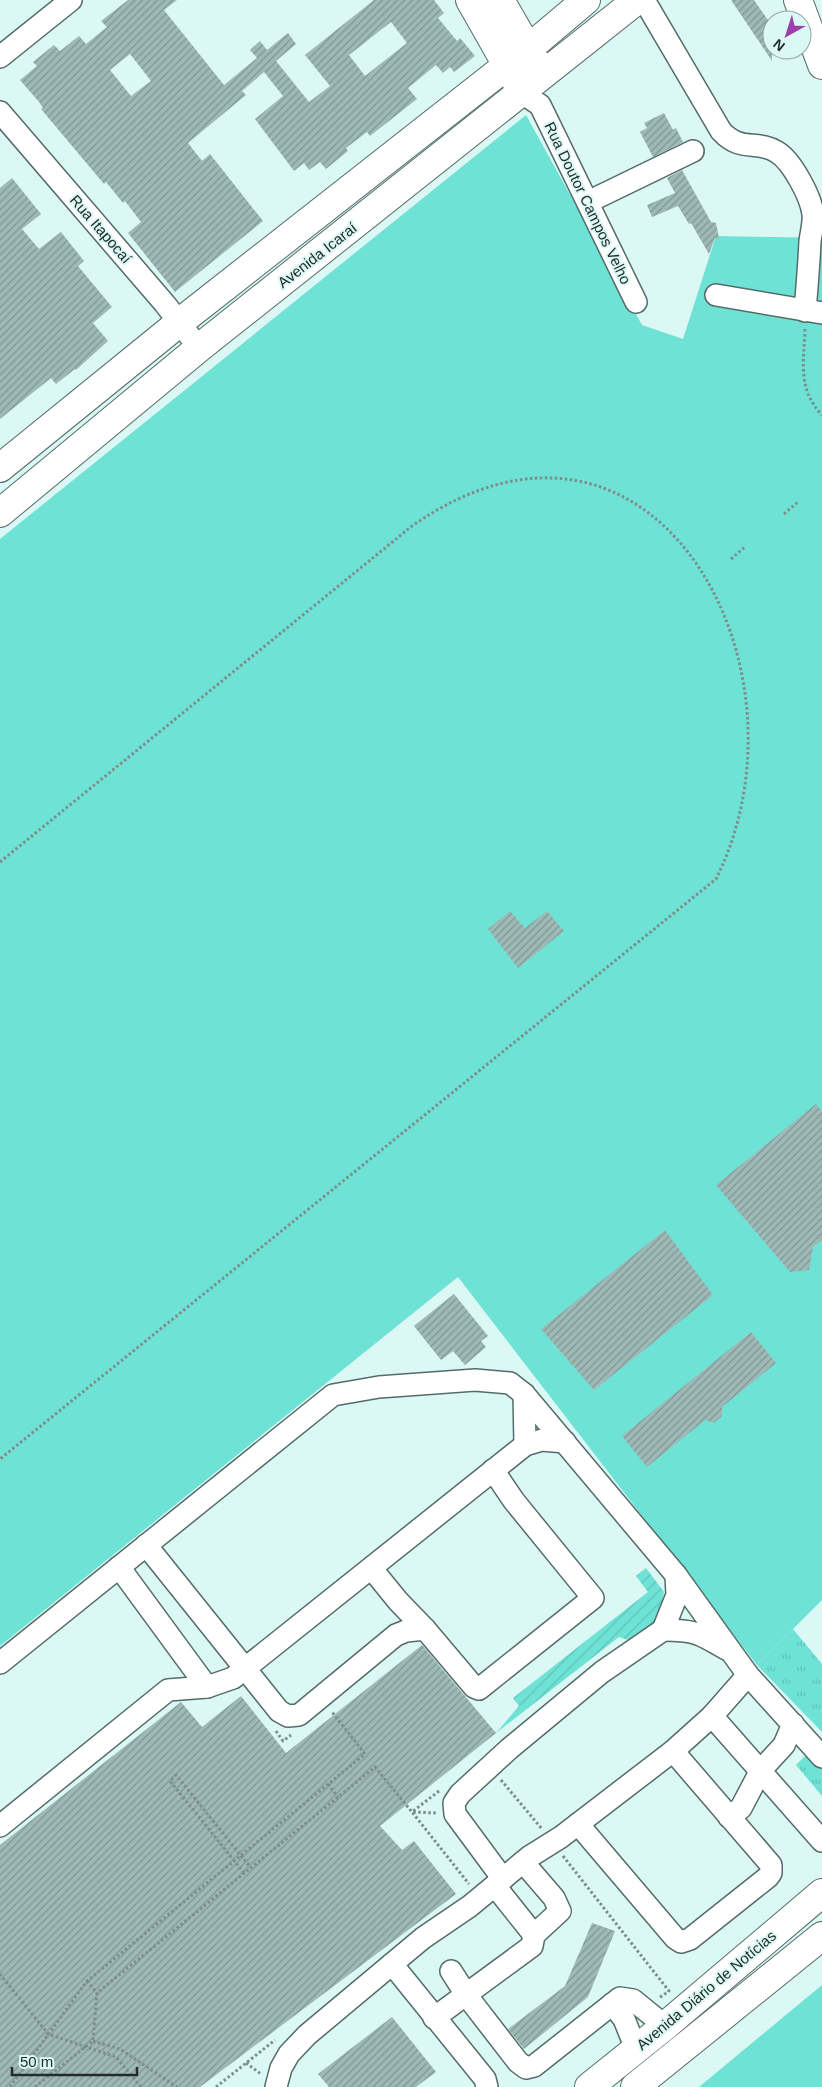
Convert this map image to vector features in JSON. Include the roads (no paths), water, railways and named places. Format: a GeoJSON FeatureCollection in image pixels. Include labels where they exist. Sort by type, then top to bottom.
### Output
{"type":"FeatureCollection","features":[{"type":"Feature","properties":{"kind":"main road","name":"Rua Doutor Campos Velho"},"geometry":{"type":"LineString","coordinates":[[470,0],[507,65],[531,99]]}},
{"type":"Feature","properties":{"kind":"main road"},"geometry":{"type":"LineString","coordinates":[[500,0],[544,76]]}},
{"type":"Feature","properties":{"kind":"main road"},"geometry":{"type":"LineString","coordinates":[[0,468],[180,322],[528,49],[586,0]]}},
{"type":"Feature","properties":{"kind":"main road","name":"Avenida Icaraí"},"geometry":{"type":"LineString","coordinates":[[0,513],[199,348],[531,99],[544,76],[637,0]]}},
{"type":"Feature","properties":{"kind":"main road"},"geometry":{"type":"LineString","coordinates":[[798,0],[822,65]]}},
{"type":"Feature","properties":{"kind":"main road","name":"Avenida Diário de Notícias"},"geometry":{"type":"LineString","coordinates":[[589,2087],[665,2026],[822,1893]]}},
{"type":"Feature","properties":{"kind":"main road","name":"Avenida Diário de Notícias"},"geometry":{"type":"LineString","coordinates":[[635,2087],[822,1936]]}},
{"type":"Feature","properties":{"kind":"street"},"geometry":{"type":"LineString","coordinates":[[0,58],[71,0]]}},
{"type":"Feature","properties":{"kind":"street"},"geometry":{"type":"LineString","coordinates":[[644,0],[721,131],[728,139],[739,144],[766,147],[785,159],[807,194],[813,215],[810,238],[814,312],[716,295]]}},
{"type":"Feature","properties":{"kind":"street","name":"Rua Doutor Campos Velho"},"geometry":{"type":"LineString","coordinates":[[531,99],[588,202],[636,302]]}},
{"type":"Feature","properties":{"kind":"street","name":"Rua Itapocaí"},"geometry":{"type":"LineString","coordinates":[[0,112],[180,322],[199,348]]}},
{"type":"Feature","properties":{"kind":"street"},"geometry":{"type":"LineString","coordinates":[[588,202],[693,151]]}},
{"type":"Feature","properties":{"kind":"street"},"geometry":{"type":"LineString","coordinates":[[0,1663],[333,1395],[389,1386],[475,1380],[510,1383],[524,1394],[676,1575],[748,1675],[822,1757]]}},
{"type":"Feature","properties":{"kind":"street"},"geometry":{"type":"LineString","coordinates":[[524,1394],[525,1445]]}},
{"type":"Feature","properties":{"kind":"street"},"geometry":{"type":"LineString","coordinates":[[0,1826],[168,1690],[207,1687],[233,1678],[525,1445],[542,1440],[565,1442]]}},
{"type":"Feature","properties":{"kind":"street"},"geometry":{"type":"LineString","coordinates":[[372,1569],[474,1687],[479,1688],[593,1598],[514,1501],[493,1470]]}},
{"type":"Feature","properties":{"kind":"street"},"geometry":{"type":"LineString","coordinates":[[146,1545],[279,1711],[288,1716],[299,1715],[396,1636],[406,1631],[425,1629]]}},
{"type":"Feature","properties":{"kind":"street"},"geometry":{"type":"LineString","coordinates":[[119,1567],[207,1687]]}},
{"type":"Feature","properties":{"kind":"street"},"geometry":{"type":"LineString","coordinates":[[534,1935],[455,1814],[454,1803],[460,1794],[509,1749],[602,1672],[663,1630],[677,1595],[676,1575]]}},
{"type":"Feature","properties":{"kind":"street"},"geometry":{"type":"LineString","coordinates":[[663,1630],[687,1630],[702,1635],[733,1654]]}},
{"type":"Feature","properties":{"kind":"street"},"geometry":{"type":"LineString","coordinates":[[276,2087],[281,2068],[290,2054],[307,2035],[423,1938],[499,1883],[526,1860],[578,1824],[673,1751],[712,1716],[748,1675]]}},
{"type":"Feature","properties":{"kind":"street"},"geometry":{"type":"LineString","coordinates":[[712,1716],[822,1841]]}},
{"type":"Feature","properties":{"kind":"street"},"geometry":{"type":"LineString","coordinates":[[729,1817],[741,1808],[761,1770],[784,1745],[793,1724]]}},
{"type":"Feature","properties":{"kind":"street"},"geometry":{"type":"LineString","coordinates":[[578,1824],[674,1938],[681,1942],[690,1939],[771,1873],[771,1866],[673,1751]]}},
{"type":"Feature","properties":{"kind":"street"},"geometry":{"type":"LineString","coordinates":[[434,2018],[467,1996],[532,1946],[534,1935],[560,1911],[554,1898],[526,1860]]}},
{"type":"Feature","properties":{"kind":"street"},"geometry":{"type":"LineString","coordinates":[[392,1964],[434,2018],[486,2079],[487,2087]]}},
{"type":"Feature","properties":{"kind":"street"},"geometry":{"type":"LineString","coordinates":[[451,1971],[467,1996],[518,2062],[526,2068],[534,2066],[620,1998],[633,2000],[665,2026]]}},
{"type":"Feature","properties":{"kind":"street"},"geometry":{"type":"LineString","coordinates":[[612,2004],[624,2019],[636,2049]]}}]}
